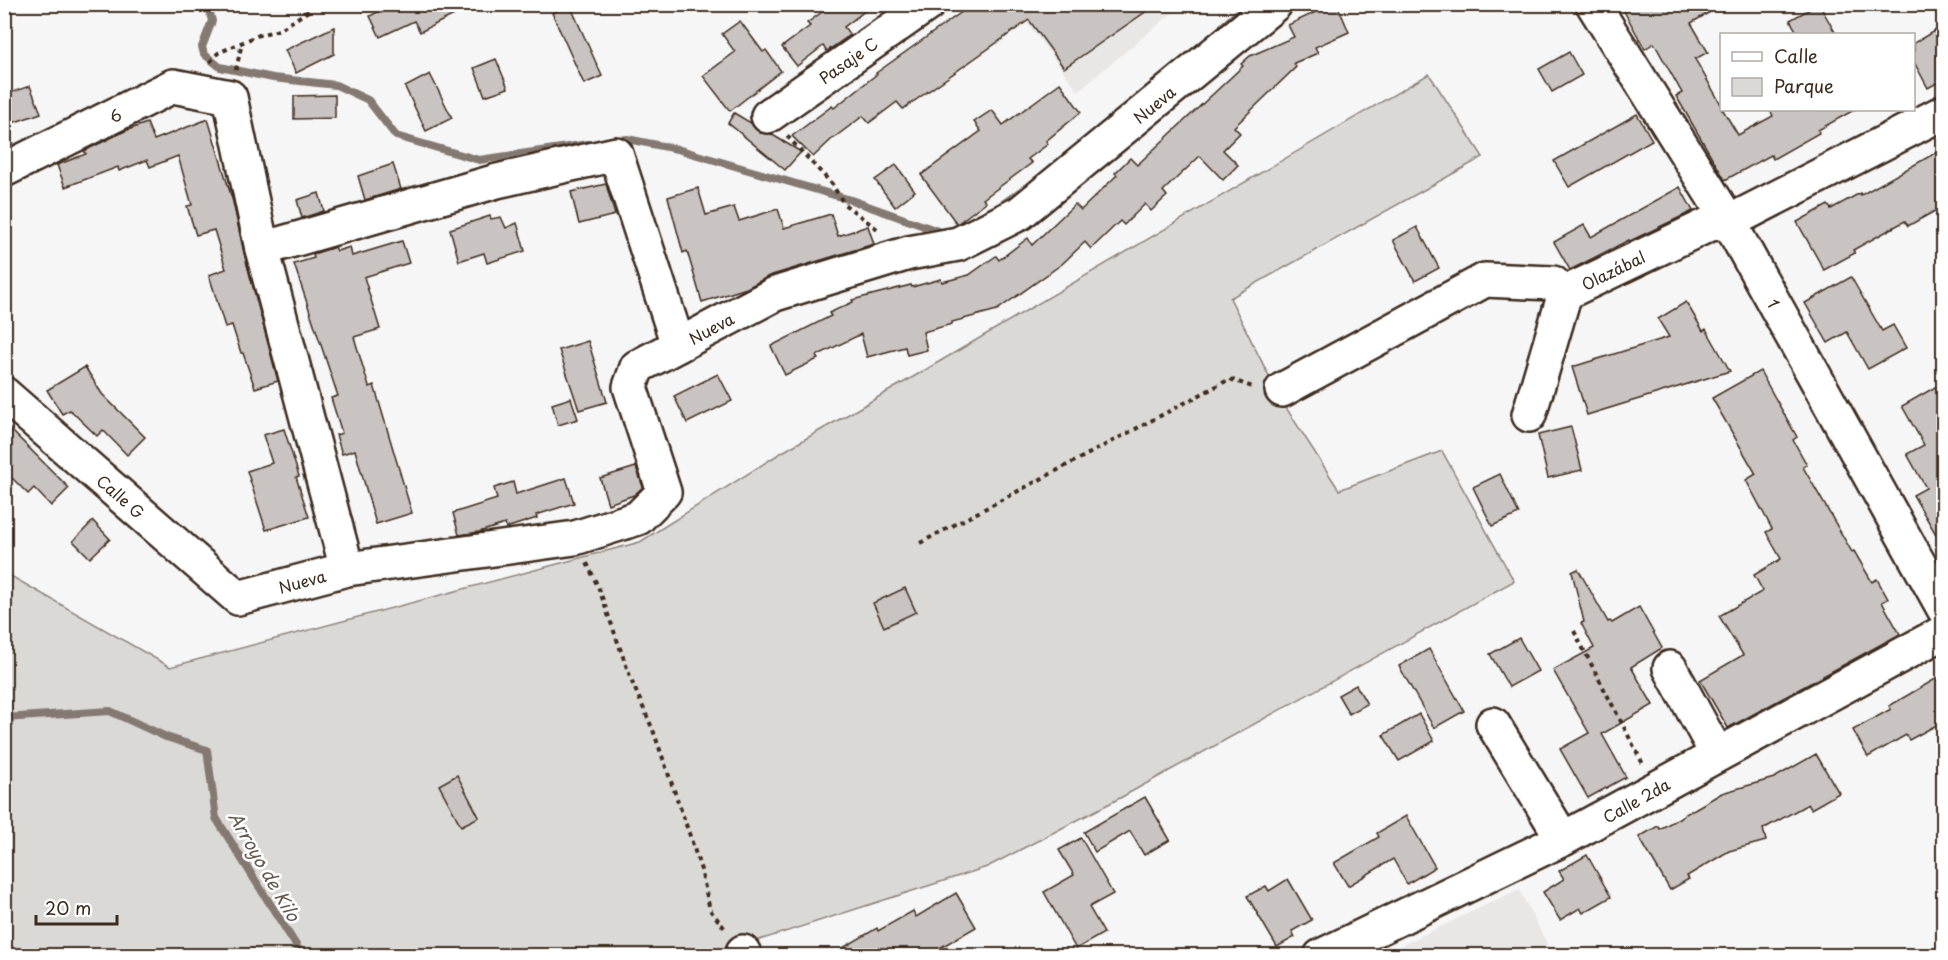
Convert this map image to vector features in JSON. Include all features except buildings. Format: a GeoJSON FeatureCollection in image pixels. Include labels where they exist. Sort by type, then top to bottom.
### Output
{"type":"FeatureCollection","features":[{"type":"Feature","properties":{"kind":"street","name":"Pasaje C"},"geometry":{"type":"LineString","coordinates":[[768,116],[928,4]]}},
{"type":"Feature","properties":{"kind":"street","name":"Nueva"},"geometry":{"type":"LineString","coordinates":[[238,598],[347,569],[575,538],[638,518],[664,492],[630,387],[637,367],[775,294],[909,253],[958,244],[1020,213],[1275,4]]}},
{"type":"Feature","properties":{"kind":"street","name":"1"},"geometry":{"type":"LineString","coordinates":[[1593,4],[1729,222],[1944,609]]}},
{"type":"Feature","properties":{"kind":"street","name":"6"},"geometry":{"type":"LineString","coordinates":[[4,170],[173,86],[230,97],[262,249]]}},
{"type":"Feature","properties":{"kind":"street","name":"Olazábal"},"geometry":{"type":"LineString","coordinates":[[1282,390],[1485,279],[1552,283],[1565,293],[1710,224],[1729,222],[1944,112]]}},
{"type":"Feature","properties":{"kind":"street"},"geometry":{"type":"LineString","coordinates":[[347,569],[262,249],[497,181],[616,154],[678,345]]}},
{"type":"Feature","properties":{"kind":"street"},"geometry":{"type":"LineString","coordinates":[[1529,415],[1565,293]]}},
{"type":"Feature","properties":{"kind":"street","name":"Calle G"},"geometry":{"type":"LineString","coordinates":[[4,394],[238,598]]}},
{"type":"Feature","properties":{"kind":"street","name":"Calle 2da"},"geometry":{"type":"LineString","coordinates":[[1321,956],[1563,839],[1944,632]]}},
{"type":"Feature","properties":{"kind":"street"},"geometry":{"type":"LineString","coordinates":[[1670,668],[1717,754]]}},
{"type":"Feature","properties":{"kind":"street"},"geometry":{"type":"LineString","coordinates":[[1493,724],[1563,839]]}},
{"type":"Feature","properties":{"kind":"path"},"geometry":{"type":"LineString","coordinates":[[206,66],[218,53],[259,35],[279,30],[319,4]]}},
{"type":"Feature","properties":{"kind":"path"},"geometry":{"type":"LineString","coordinates":[[238,64],[243,42]]}},
{"type":"Feature","properties":{"kind":"path"},"geometry":{"type":"LineString","coordinates":[[768,116],[832,184],[844,204],[909,253]]}},
{"type":"Feature","properties":{"kind":"path"},"geometry":{"type":"LineString","coordinates":[[920,543],[1230,379],[1256,389],[1282,390]]}},
{"type":"Feature","properties":{"kind":"path"},"geometry":{"type":"LineString","coordinates":[[575,538],[599,589],[632,682],[652,730],[701,870],[710,910],[744,954]]}},
{"type":"Feature","properties":{"kind":"path"},"geometry":{"type":"LineString","coordinates":[[1574,631],[1657,789]]}},
{"type":"Feature","properties":{"kind":"shaded area"},"geometry":{"type":"Polygon","coordinates":[[[1014,5],[1182,5],[1078,91],[1014,5]]]}},
{"type":"Feature","properties":{"kind":"shaded area"},"geometry":{"type":"Polygon","coordinates":[[[1519,889],[1553,955],[1376,955],[1396,948],[1519,889]]]}},
{"type":"Feature","properties":{"kind":"green space"},"geometry":{"type":"Polygon","coordinates":[[[1429,74],[1483,157],[1230,298],[1281,400],[1339,490],[1442,451],[1514,581],[1120,798],[987,867],[713,955],[5,955],[4,572],[170,667],[640,542],[779,454],[1429,74]]]}},
{"type":"Feature","properties":{"kind":"waterway"},"geometry":{"type":"LineString","coordinates":[[204,4],[208,6],[212,21],[202,47],[204,54],[220,67],[273,78],[336,85],[368,100],[396,136],[479,160],[588,144]]}},
{"type":"Feature","properties":{"kind":"waterway"},"geometry":{"type":"LineString","coordinates":[[1223,26],[1248,4]]}},
{"type":"Feature","properties":{"kind":"waterway"},"geometry":{"type":"LineString","coordinates":[[613,141],[627,139],[677,149],[851,200],[949,235]]}},
{"type":"Feature","properties":{"kind":"waterway"},"geometry":{"type":"LineString","coordinates":[[999,207],[1025,188]]}},
{"type":"Feature","properties":{"kind":"waterway","name":"Arroyo de Kilo"},"geometry":{"type":"LineString","coordinates":[[4,718],[110,711],[166,737],[207,750],[216,818],[299,950],[299,956]]}}]}
